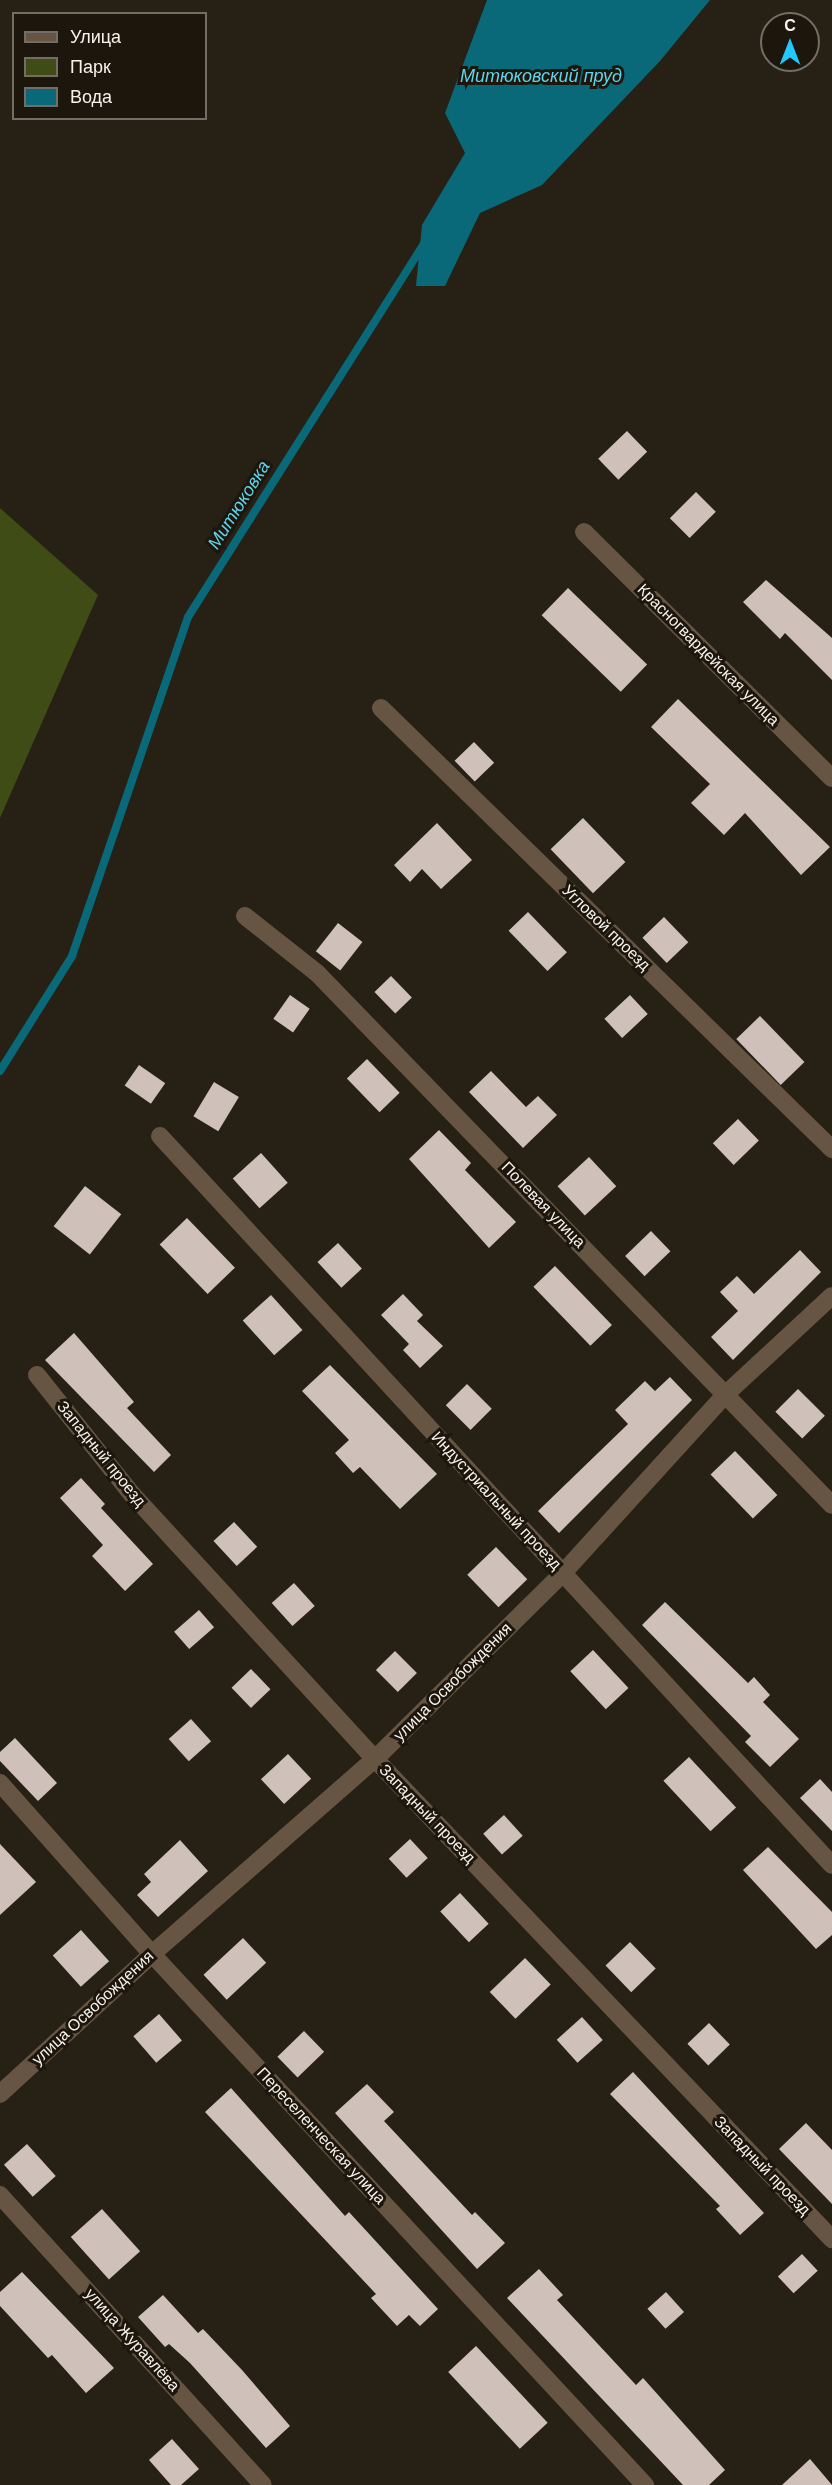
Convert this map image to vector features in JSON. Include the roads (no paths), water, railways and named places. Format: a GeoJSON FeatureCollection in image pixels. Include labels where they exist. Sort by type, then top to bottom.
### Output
{"type":"FeatureCollection","features":[{"type":"Feature","properties":{"kind":"street","name":"Красногвардейская улица"},"geometry":{"type":"LineString","coordinates":[[584,532],[832,778]]}},
{"type":"Feature","properties":{"kind":"street","name":"Угловой проезд"},"geometry":{"type":"LineString","coordinates":[[381,708],[832,1149]]}},
{"type":"Feature","properties":{"kind":"street","name":"Полевая улица"},"geometry":{"type":"LineString","coordinates":[[245,916],[317,973],[832,1505]]}},
{"type":"Feature","properties":{"kind":"street","name":"Индустриальный проезд"},"geometry":{"type":"LineString","coordinates":[[160,1136],[832,1865]]}},
{"type":"Feature","properties":{"kind":"street","name":"улица Освобождения"},"geometry":{"type":"LineString","coordinates":[[0,2094],[152,1954],[375,1759],[562,1573],[726,1395],[832,1296]]}},
{"type":"Feature","properties":{"kind":"street","name":"Западный проезд"},"geometry":{"type":"LineString","coordinates":[[36,1375],[131,1493],[375,1759],[832,2239]]}},
{"type":"Feature","properties":{"kind":"street","name":"Переселенческая улица"},"geometry":{"type":"LineString","coordinates":[[0,1783],[152,1954],[645,2485]]}},
{"type":"Feature","properties":{"kind":"street","name":"улица Журавлёва"},"geometry":{"type":"LineString","coordinates":[[0,2195],[263,2485]]}},
{"type":"Feature","properties":{"kind":"water","name":"Митюковский пруд"},"geometry":{"type":"Polygon","coordinates":[[[487,0],[710,0],[660,61],[542,185],[480,213],[445,286],[416,286],[422,225],[465,153],[445,113],[487,0]]]}},
{"type":"Feature","properties":{"kind":"waterway","name":"Митюковка"},"geometry":{"type":"LineString","coordinates":[[0,1071],[72,956],[188,617],[424,244]]}}]}
